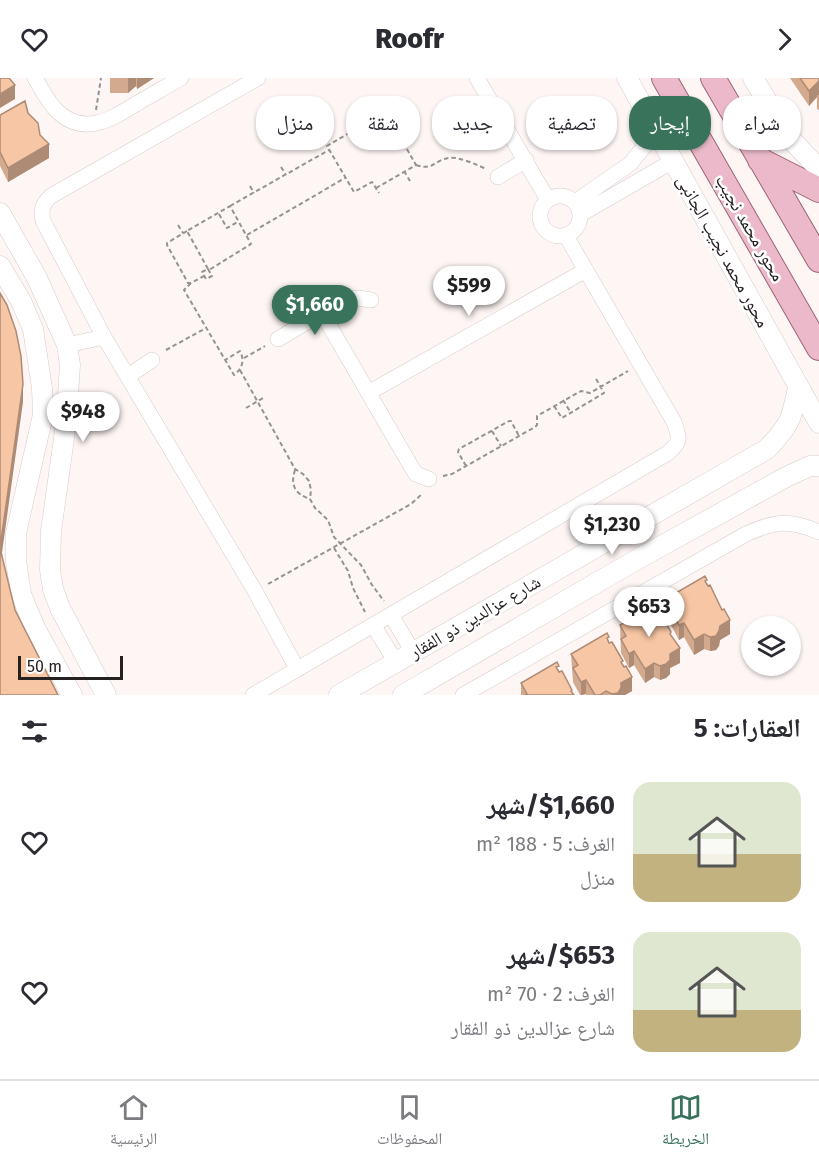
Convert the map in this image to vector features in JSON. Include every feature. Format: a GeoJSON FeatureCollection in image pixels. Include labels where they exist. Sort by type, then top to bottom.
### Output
{"type":"FeatureCollection","features":[{"type":"Feature","properties":{"kind":"main road","name":"محور محمد نجيب"},"geometry":{"type":"LineString","coordinates":[[664,78],[819,348]]}},
{"type":"Feature","properties":{"kind":"main road"},"geometry":{"type":"LineString","coordinates":[[713,78],[819,260]]}},
{"type":"Feature","properties":{"kind":"main road"},"geometry":{"type":"LineString","coordinates":[[759,160],[819,190]]}},
{"type":"Feature","properties":{"kind":"street"},"geometry":{"type":"LineString","coordinates":[[35,78],[55,109],[66,118],[79,123],[93,124],[108,121],[182,78]]}},
{"type":"Feature","properties":{"kind":"street"},"geometry":{"type":"LineString","coordinates":[[258,78],[45,201],[42,207],[43,221],[104,337],[255,591],[297,669]]}},
{"type":"Feature","properties":{"kind":"street"},"geometry":{"type":"LineString","coordinates":[[477,78],[548,200]]}},
{"type":"Feature","properties":{"kind":"street","name":"محور محمد نجيب الجانبى"},"geometry":{"type":"LineString","coordinates":[[627,78],[637,96]]}},
{"type":"Feature","properties":{"kind":"street"},"geometry":{"type":"LineString","coordinates":[[753,78],[788,136],[819,169]]}},
{"type":"Feature","properties":{"kind":"street"},"geometry":{"type":"LineString","coordinates":[[578,208],[562,196],[548,200],[540,211],[542,225],[552,235],[566,236],[577,228],[578,208],[630,164],[641,150]]}},
{"type":"Feature","properties":{"kind":"street","name":"محور محمد نجيب الجانبى"},"geometry":{"type":"LineString","coordinates":[[668,150],[819,423]]}},
{"type":"Feature","properties":{"kind":"street"},"geometry":{"type":"LineString","coordinates":[[498,177],[526,160]]}},
{"type":"Feature","properties":{"kind":"street"},"geometry":{"type":"LineString","coordinates":[[578,208],[674,161]]}},
{"type":"Feature","properties":{"kind":"street"},"geometry":{"type":"LineString","coordinates":[[0,213],[38,278],[67,345],[70,365],[66,424],[51,531],[50,570],[53,589],[60,608],[106,695]]}},
{"type":"Feature","properties":{"kind":"street"},"geometry":{"type":"LineString","coordinates":[[254,695],[370,620],[676,447],[679,440],[674,422],[566,236]]}},
{"type":"Feature","properties":{"kind":"street"},"geometry":{"type":"LineString","coordinates":[[0,266],[21,301],[33,329],[42,388],[43,415],[16,533],[16,561],[21,594],[35,628],[72,695]]}},
{"type":"Feature","properties":{"kind":"street"},"geometry":{"type":"LineString","coordinates":[[368,393],[586,270]]}},
{"type":"Feature","properties":{"kind":"street"},"geometry":{"type":"LineString","coordinates":[[278,339],[346,299],[370,300]]}},
{"type":"Feature","properties":{"kind":"street"},"geometry":{"type":"LineString","coordinates":[[322,313],[416,474],[429,479]]}},
{"type":"Feature","properties":{"kind":"street"},"geometry":{"type":"LineString","coordinates":[[67,345],[104,337]]}},
{"type":"Feature","properties":{"kind":"street"},"geometry":{"type":"LineString","coordinates":[[128,376],[152,360]]}},
{"type":"Feature","properties":{"kind":"street","name":"شارع عزالدين ذو الفقار"},"geometry":{"type":"LineString","coordinates":[[339,695],[767,448],[792,418],[798,387]]}},
{"type":"Feature","properties":{"kind":"street","name":"شارع عزالدين ذو الفقار"},"geometry":{"type":"LineString","coordinates":[[403,695],[636,560],[786,477],[810,466],[819,466]]}},
{"type":"Feature","properties":{"kind":"street"},"geometry":{"type":"LineString","coordinates":[[463,695],[746,534],[770,524],[783,523],[795,524],[819,532]]}},
{"type":"Feature","properties":{"kind":"street"},"geometry":{"type":"LineString","coordinates":[[621,533],[636,560]]}},
{"type":"Feature","properties":{"kind":"street"},"geometry":{"type":"LineString","coordinates":[[568,563],[584,591]]}},
{"type":"Feature","properties":{"kind":"street"},"geometry":{"type":"LineString","coordinates":[[389,610],[405,657]]}},
{"type":"Feature","properties":{"kind":"street"},"geometry":{"type":"LineString","coordinates":[[370,620],[405,657]]}},
{"type":"Feature","properties":{"kind":"path"},"geometry":{"type":"LineString","coordinates":[[93,124],[101,78]]}},
{"type":"Feature","properties":{"kind":"path"},"geometry":{"type":"LineString","coordinates":[[334,142],[380,115],[390,134],[396,130],[416,165]]}},
{"type":"Feature","properties":{"kind":"path"},"geometry":{"type":"LineString","coordinates":[[191,283],[188,282],[167,243],[329,150],[354,192],[372,182],[379,193]]}},
{"type":"Feature","properties":{"kind":"path"},"geometry":{"type":"LineString","coordinates":[[376,188],[416,165],[431,167],[442,160],[453,158],[484,168],[498,177]]}},
{"type":"Feature","properties":{"kind":"path"},"geometry":{"type":"LineString","coordinates":[[281,167],[286,175]]}},
{"type":"Feature","properties":{"kind":"path"},"geometry":{"type":"LineString","coordinates":[[405,171],[410,181]]}},
{"type":"Feature","properties":{"kind":"path"},"geometry":{"type":"LineString","coordinates":[[247,235],[345,178]]}},
{"type":"Feature","properties":{"kind":"path"},"geometry":{"type":"LineString","coordinates":[[250,186],[254,192]]}},
{"type":"Feature","properties":{"kind":"path"},"geometry":{"type":"LineString","coordinates":[[204,276],[202,272],[250,246],[247,235],[230,206]]}},
{"type":"Feature","properties":{"kind":"path"},"geometry":{"type":"LineString","coordinates":[[218,213],[227,228],[239,221]]}},
{"type":"Feature","properties":{"kind":"path"},"geometry":{"type":"LineString","coordinates":[[178,225],[183,233]]}},
{"type":"Feature","properties":{"kind":"path"},"geometry":{"type":"LineString","coordinates":[[187,231],[212,276],[206,279],[204,276]]}},
{"type":"Feature","properties":{"kind":"path"},"geometry":{"type":"LineString","coordinates":[[204,276],[184,290],[206,328],[225,360],[234,375],[240,370],[243,359],[240,351],[225,360]]}},
{"type":"Feature","properties":{"kind":"path"},"geometry":{"type":"LineString","coordinates":[[166,350],[206,328]]}},
{"type":"Feature","properties":{"kind":"path"},"geometry":{"type":"LineString","coordinates":[[243,359],[278,339]]}},
{"type":"Feature","properties":{"kind":"path"},"geometry":{"type":"LineString","coordinates":[[255,591],[411,504],[425,489],[429,479],[452,474],[536,426],[537,416],[564,400],[581,391],[589,393],[639,364]]}},
{"type":"Feature","properties":{"kind":"path"},"geometry":{"type":"LineString","coordinates":[[240,370],[295,469],[309,481],[310,499],[315,508],[328,520],[334,537],[361,565],[389,610]]}},
{"type":"Feature","properties":{"kind":"path"},"geometry":{"type":"LineString","coordinates":[[554,406],[561,418],[604,393],[595,377]]}},
{"type":"Feature","properties":{"kind":"path"},"geometry":{"type":"LineString","coordinates":[[246,408],[265,397]]}},
{"type":"Feature","properties":{"kind":"path"},"geometry":{"type":"LineString","coordinates":[[564,400],[571,413]]}},
{"type":"Feature","properties":{"kind":"path"},"geometry":{"type":"LineString","coordinates":[[466,466],[458,452],[459,449],[492,430],[510,421],[519,436]]}},
{"type":"Feature","properties":{"kind":"path"},"geometry":{"type":"LineString","coordinates":[[492,430],[501,446]]}},
{"type":"Feature","properties":{"kind":"path"},"geometry":{"type":"LineString","coordinates":[[295,469],[292,479],[294,489],[301,496],[310,499]]}},
{"type":"Feature","properties":{"kind":"path"},"geometry":{"type":"LineString","coordinates":[[333,547],[348,571],[361,606],[370,620]]}},
{"type":"Feature","properties":{"kind":"building"},"geometry":{"type":"Polygon","coordinates":[[[0,78],[9,78],[15,85],[0,94],[0,78]]]}},
{"type":"Feature","properties":{"kind":"building"},"geometry":{"type":"Polygon","coordinates":[[[800,78],[819,78],[819,81],[809,91],[800,78]]]}},
{"type":"Feature","properties":{"kind":"building"},"geometry":{"type":"Polygon","coordinates":[[[25,101],[28,113],[38,123],[40,135],[49,144],[8,168],[0,152],[0,115],[25,101]]]}},
{"type":"Feature","properties":{"kind":"building"},"geometry":{"type":"Polygon","coordinates":[[[0,293],[16,331],[23,384],[0,548],[0,293]]]}},
{"type":"Feature","properties":{"kind":"building"},"geometry":{"type":"Polygon","coordinates":[[[0,548],[15,610],[58,695],[0,695],[0,548]]]}},
{"type":"Feature","properties":{"kind":"building"},"geometry":{"type":"Polygon","coordinates":[[[705,576],[707,580],[705,581],[708,586],[710,585],[722,610],[724,609],[730,620],[720,626],[716,636],[710,637],[704,634],[694,640],[684,623],[679,625],[671,611],[676,608],[669,597],[705,576]]]}},
{"type":"Feature","properties":{"kind":"building"},"geometry":{"type":"Polygon","coordinates":[[[656,605],[655,609],[658,614],[660,613],[680,648],[670,654],[670,660],[666,664],[660,666],[654,663],[645,669],[634,651],[629,654],[621,639],[626,636],[620,625],[656,605]]]}},
{"type":"Feature","properties":{"kind":"building"},"geometry":{"type":"Polygon","coordinates":[[[607,633],[609,643],[612,642],[623,661],[621,662],[632,677],[621,683],[618,693],[612,694],[606,691],[595,695],[586,680],[581,682],[573,668],[578,665],[571,654],[607,633]]]}},
{"type":"Feature","properties":{"kind":"building"},"geometry":{"type":"Polygon","coordinates":[[[557,662],[559,666],[556,667],[559,672],[562,671],[574,695],[525,695],[527,694],[521,683],[557,662]]]}}]}
